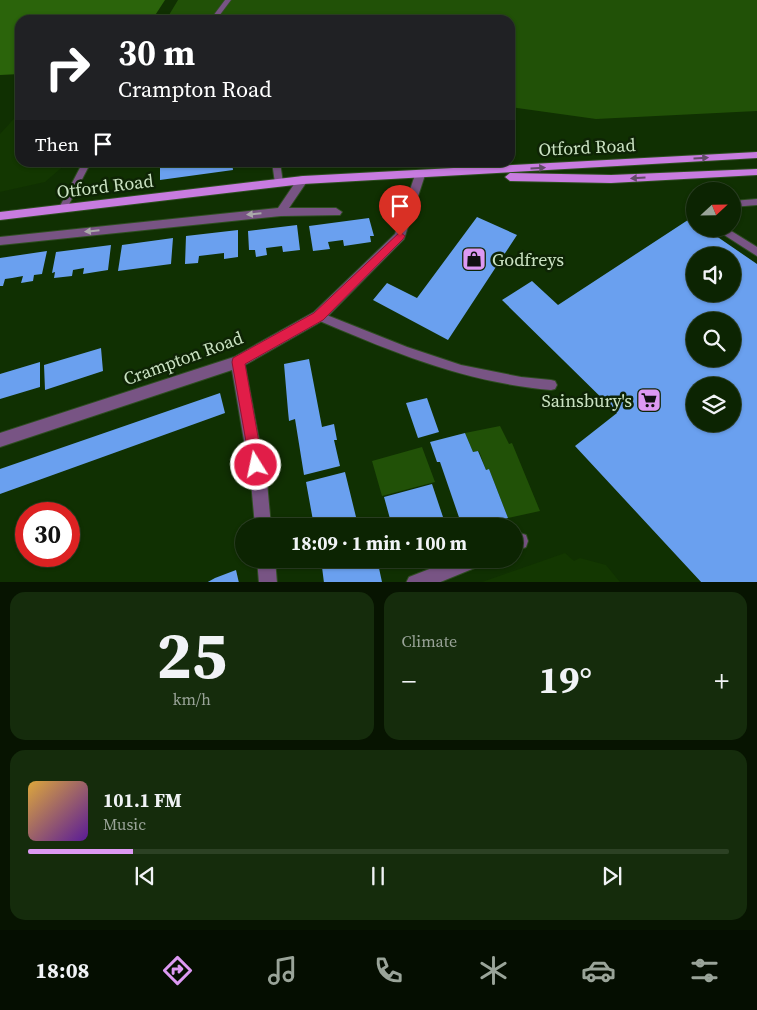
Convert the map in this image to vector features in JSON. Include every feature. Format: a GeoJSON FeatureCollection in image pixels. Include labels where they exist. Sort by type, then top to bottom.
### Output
{"type":"FeatureCollection","features":[{"type":"Feature","properties":{"kind":"main road","name":"Otford Road"},"geometry":{"type":"LineString","coordinates":[[0,216],[303,180],[420,175],[757,154]]}},
{"type":"Feature","properties":{"kind":"main road","name":"Otford Road"},"geometry":{"type":"LineString","coordinates":[[420,175],[611,179],[757,172]]}},
{"type":"Feature","properties":{"kind":"street","name":"Crampton Road"},"geometry":{"type":"LineString","coordinates":[[0,440],[238,362],[319,316],[400,236],[420,175]]}},
{"type":"Feature","properties":{"kind":"street"},"geometry":{"type":"LineString","coordinates":[[281,212],[303,180]]}},
{"type":"Feature","properties":{"kind":"street"},"geometry":{"type":"LineString","coordinates":[[0,241],[281,212],[336,212]]}},
{"type":"Feature","properties":{"kind":"street"},"geometry":{"type":"LineString","coordinates":[[238,362],[259,482],[262,518]]}},
{"type":"Feature","properties":{"kind":"street"},"geometry":{"type":"LineString","coordinates":[[267,568],[268,582]]}},
{"type":"Feature","properties":{"kind":"street"},"geometry":{"type":"LineString","coordinates":[[416,582],[453,568]]}},
{"type":"Feature","properties":{"kind":"lane"},"geometry":{"type":"LineString","coordinates":[[216,15],[228,0]]}},
{"type":"Feature","properties":{"kind":"lane"},"geometry":{"type":"LineString","coordinates":[[62,208],[84,167]]}},
{"type":"Feature","properties":{"kind":"lane"},"geometry":{"type":"LineString","coordinates":[[277,167],[279,182]]}},
{"type":"Feature","properties":{"kind":"lane"},"geometry":{"type":"LineString","coordinates":[[741,203],[757,202]]}},
{"type":"Feature","properties":{"kind":"lane"},"geometry":{"type":"LineString","coordinates":[[735,238],[757,252]]}},
{"type":"Feature","properties":{"kind":"lane"},"geometry":{"type":"LineString","coordinates":[[319,316],[380,342],[459,371],[516,383],[551,385]]}},
{"type":"Feature","properties":{"kind":"shaded area"},"geometry":{"type":"Polygon","coordinates":[[[0,0],[165,0],[155,15],[15,15],[15,74],[0,75],[0,0]]]}},
{"type":"Feature","properties":{"kind":"shaded area"},"geometry":{"type":"Polygon","coordinates":[[[178,0],[757,0],[757,111],[596,119],[515,108],[515,15],[169,15],[178,0]]]}},
{"type":"Feature","properties":{"kind":"shaded area"},"geometry":{"type":"Polygon","coordinates":[[[15,118],[15,167],[62,167],[45,182],[0,192],[0,134],[15,118]]]}},
{"type":"Feature","properties":{"kind":"shaded area"},"geometry":{"type":"Polygon","coordinates":[[[500,426],[509,444],[512,443],[540,511],[508,518],[489,469],[486,470],[479,451],[473,452],[465,433],[500,426]]]}},
{"type":"Feature","properties":{"kind":"shaded area"},"geometry":{"type":"Polygon","coordinates":[[[422,447],[435,482],[382,496],[372,461],[422,447]]]}},
{"type":"Feature","properties":{"kind":"shaded area"},"geometry":{"type":"Polygon","coordinates":[[[565,553],[574,561],[580,558],[606,565],[620,582],[482,582],[565,553]]]}},
{"type":"Feature","properties":{"kind":"building"},"geometry":{"type":"Polygon","coordinates":[[[160,167],[233,167],[233,170],[160,180],[160,167]]]}},
{"type":"Feature","properties":{"kind":"building","name":"Godfreys"},"geometry":{"type":"Polygon","coordinates":[[[477,217],[517,235],[448,340],[373,300],[387,283],[417,298],[477,217]]]}},
{"type":"Feature","properties":{"kind":"building"},"geometry":{"type":"Polygon","coordinates":[[[369,218],[374,236],[370,236],[371,242],[344,246],[343,240],[328,242],[330,249],[313,251],[309,226],[369,218]]]}},
{"type":"Feature","properties":{"kind":"building","name":"Sainsbury's"},"geometry":{"type":"Polygon","coordinates":[[[686,221],[686,238],[719,238],[732,247],[686,247],[686,302],[741,302],[741,253],[757,264],[757,582],[701,582],[575,446],[617,413],[502,300],[532,281],[558,305],[686,221]]]}},
{"type":"Feature","properties":{"kind":"building"},"geometry":{"type":"Polygon","coordinates":[[[297,225],[300,250],[283,252],[282,246],[266,248],[267,255],[256,257],[255,250],[249,250],[248,231],[297,225]]]}},
{"type":"Feature","properties":{"kind":"building"},"geometry":{"type":"Polygon","coordinates":[[[238,230],[238,257],[224,259],[224,253],[199,256],[198,263],[185,264],[186,236],[238,230]]]}},
{"type":"Feature","properties":{"kind":"building"},"geometry":{"type":"Polygon","coordinates":[[[173,238],[171,264],[118,271],[122,245],[173,238]]]}},
{"type":"Feature","properties":{"kind":"building"},"geometry":{"type":"Polygon","coordinates":[[[111,245],[108,270],[83,274],[84,268],[73,270],[72,276],[54,278],[55,272],[52,273],[56,252],[111,245]]]}},
{"type":"Feature","properties":{"kind":"building"},"geometry":{"type":"Polygon","coordinates":[[[47,251],[42,274],[34,275],[33,281],[21,283],[23,276],[5,279],[3,286],[0,286],[0,258],[47,251]]]}},
{"type":"Feature","properties":{"kind":"building"},"geometry":{"type":"Polygon","coordinates":[[[101,348],[103,371],[45,390],[44,365],[101,348]]]}},
{"type":"Feature","properties":{"kind":"building"},"geometry":{"type":"Polygon","coordinates":[[[309,359],[322,427],[334,424],[337,440],[334,440],[340,466],[304,475],[295,419],[289,421],[284,364],[309,359]]]}},
{"type":"Feature","properties":{"kind":"building"},"geometry":{"type":"Polygon","coordinates":[[[40,362],[40,387],[0,399],[0,374],[40,362]]]}},
{"type":"Feature","properties":{"kind":"building"},"geometry":{"type":"Polygon","coordinates":[[[220,393],[225,413],[0,494],[0,469],[220,393]]]}},
{"type":"Feature","properties":{"kind":"building"},"geometry":{"type":"Polygon","coordinates":[[[427,398],[439,432],[418,438],[406,403],[427,398]]]}},
{"type":"Feature","properties":{"kind":"building"},"geometry":{"type":"Polygon","coordinates":[[[465,433],[473,452],[478,451],[486,470],[489,469],[508,518],[459,518],[440,462],[437,462],[430,442],[465,433]]]}},
{"type":"Feature","properties":{"kind":"building"},"geometry":{"type":"Polygon","coordinates":[[[345,472],[356,518],[313,518],[306,482],[345,472]]]}},
{"type":"Feature","properties":{"kind":"building"},"geometry":{"type":"Polygon","coordinates":[[[432,484],[443,518],[390,518],[384,497],[432,484]]]}},
{"type":"Feature","properties":{"kind":"building"},"geometry":{"type":"Polygon","coordinates":[[[322,568],[379,568],[382,582],[324,582],[322,568]]]}},
{"type":"Feature","properties":{"kind":"building"},"geometry":{"type":"Polygon","coordinates":[[[236,570],[239,582],[208,582],[236,570]]]}},
{"type":"Feature","properties":{"kind":"place","name":"Godfreys"},"geometry":{"type":"Point","coordinates":[474,259]}},
{"type":"Feature","properties":{"kind":"place","name":"Sainsbury's"},"geometry":{"type":"Point","coordinates":[649,400]}},
{"type":"Feature","properties":{"kind":"route"},"geometry":{"type":"LineString","coordinates":[[256,465],[238,362],[319,316],[400,236]]}}]}
